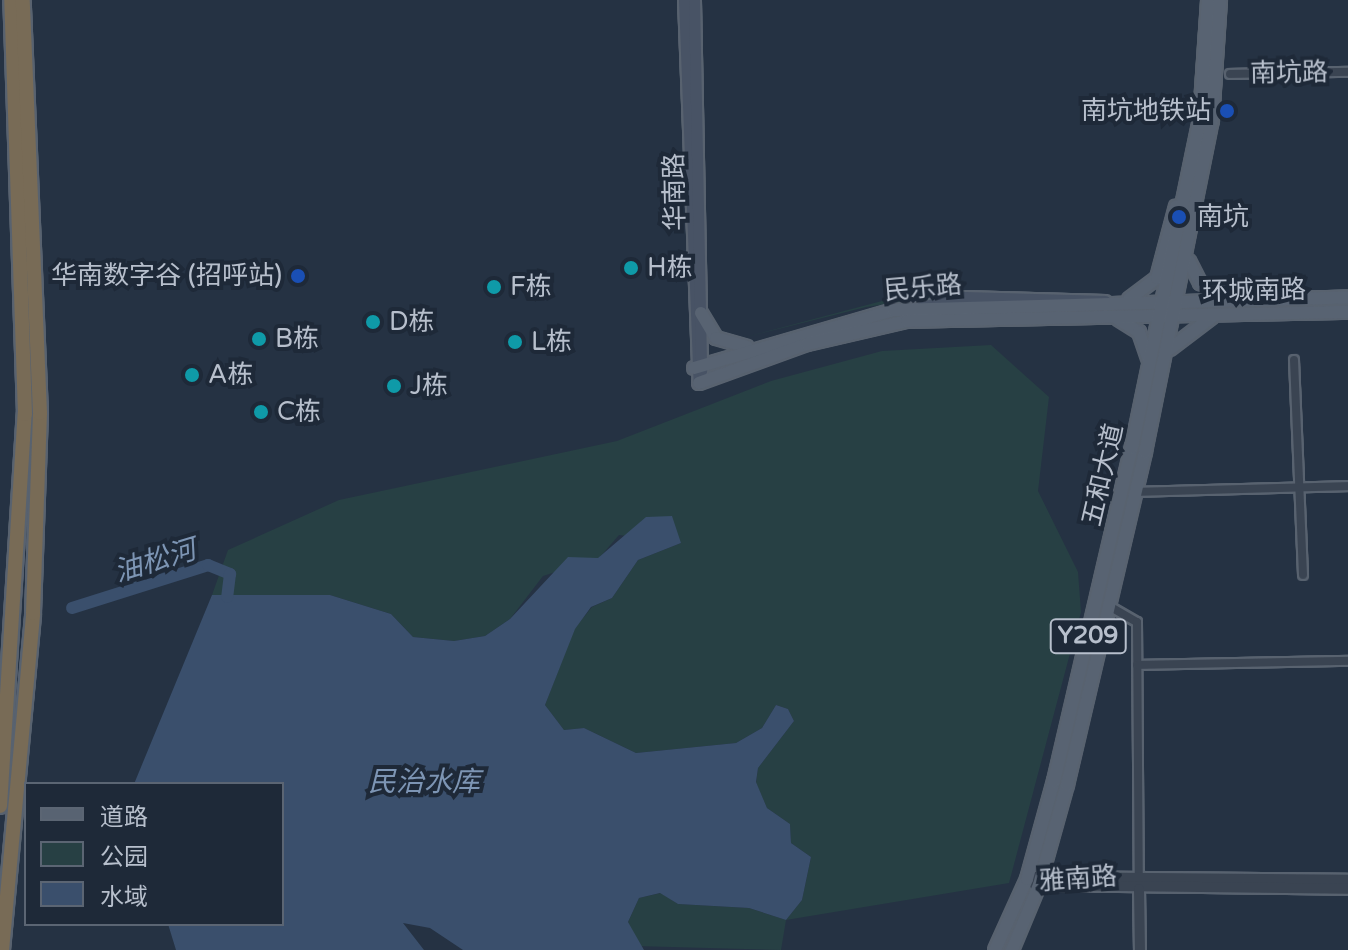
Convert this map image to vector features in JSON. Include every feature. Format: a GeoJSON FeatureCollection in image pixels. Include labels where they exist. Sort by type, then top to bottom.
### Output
{"type":"FeatureCollection","features":[{"type":"Feature","properties":{"kind":"highway"},"geometry":{"type":"LineString","coordinates":[[0,806],[18,606],[25,310],[11,0]]}},
{"type":"Feature","properties":{"kind":"highway"},"geometry":{"type":"LineString","coordinates":[[2,950],[35,576],[39,291],[23,0]]}},
{"type":"Feature","properties":{"kind":"main road","name":"华南路"},"geometry":{"type":"LineString","coordinates":[[684,0],[699,383]]}},
{"type":"Feature","properties":{"kind":"main road","name":"华南路"},"geometry":{"type":"LineString","coordinates":[[694,0],[701,313],[698,366]]}},
{"type":"Feature","properties":{"kind":"main road","name":"五和大道"},"geometry":{"type":"LineString","coordinates":[[995,950],[1027,879],[1148,374],[1206,71],[1208,0]]}},
{"type":"Feature","properties":{"kind":"main road","name":"五和大道"},"geometry":{"type":"LineString","coordinates":[[1012,950],[1040,881],[1109,606],[1175,315],[1215,103],[1220,0]]}},
{"type":"Feature","properties":{"kind":"main road"},"geometry":{"type":"LineString","coordinates":[[1114,303],[1142,293],[1157,278],[1190,161]]}},
{"type":"Feature","properties":{"kind":"main road"},"geometry":{"type":"LineString","coordinates":[[1188,254],[1194,276],[1209,289],[1278,298],[1279,313]]}},
{"type":"Feature","properties":{"kind":"main road","name":"环城南路"},"geometry":{"type":"LineString","coordinates":[[1164,301],[1348,297]]}},
{"type":"Feature","properties":{"kind":"main road","name":"民乐路"},"geometry":{"type":"LineString","coordinates":[[698,366],[755,347],[918,307],[1164,301]]}},
{"type":"Feature","properties":{"kind":"main road","name":"环城南路"},"geometry":{"type":"LineString","coordinates":[[1161,315],[1348,312]]}},
{"type":"Feature","properties":{"kind":"main road"},"geometry":{"type":"LineString","coordinates":[[701,313],[720,341],[755,347]]}},
{"type":"Feature","properties":{"kind":"main road"},"geometry":{"type":"LineString","coordinates":[[1165,359],[1187,331],[1226,314]]}},
{"type":"Feature","properties":{"kind":"main road","name":"民乐路"},"geometry":{"type":"LineString","coordinates":[[699,383],[876,326],[1161,315]]}},
{"type":"Feature","properties":{"kind":"main road"},"geometry":{"type":"LineString","coordinates":[[1107,317],[1139,332],[1148,374]]}},
{"type":"Feature","properties":{"kind":"street","name":"南坑路"},"geometry":{"type":"LineString","coordinates":[[1230,74],[1348,72]]}},
{"type":"Feature","properties":{"kind":"street"},"geometry":{"type":"LineString","coordinates":[[1294,360],[1302,488],[1303,575]]}},
{"type":"Feature","properties":{"kind":"street"},"geometry":{"type":"LineString","coordinates":[[1136,492],[1348,486]]}},
{"type":"Feature","properties":{"kind":"street"},"geometry":{"type":"LineString","coordinates":[[1109,606],[1135,616],[1140,950]]}},
{"type":"Feature","properties":{"kind":"street"},"geometry":{"type":"LineString","coordinates":[[1137,665],[1348,661]]}},
{"type":"Feature","properties":{"kind":"street","name":"雅南路"},"geometry":{"type":"LineString","coordinates":[[1027,879],[1348,889]]}},
{"type":"Feature","properties":{"kind":"street","name":"雅南路"},"geometry":{"type":"LineString","coordinates":[[1139,884],[1348,880]]}},
{"type":"Feature","properties":{"kind":"green space"},"geometry":{"type":"Polygon","coordinates":[[[961,293],[866,307],[742,338],[882,301],[961,293]]]}},
{"type":"Feature","properties":{"kind":"green space"},"geometry":{"type":"Polygon","coordinates":[[[991,345],[1049,397],[1038,491],[1078,572],[1081,612],[1009,883],[786,920],[802,900],[811,857],[791,843],[790,824],[767,808],[756,783],[758,768],[794,721],[788,709],[776,705],[762,728],[736,743],[636,753],[584,728],[564,730],[545,705],[574,629],[592,607],[612,598],[638,560],[681,543],[619,535],[599,558],[543,576],[510,619],[485,636],[454,641],[413,637],[391,614],[330,595],[212,595],[228,550],[339,500],[617,441],[771,381],[882,351],[991,345]]]}},
{"type":"Feature","properties":{"kind":"green space"},"geometry":{"type":"Polygon","coordinates":[[[661,893],[678,904],[749,908],[786,920],[781,950],[635,946],[628,922],[639,898],[661,893]]]}},
{"type":"Feature","properties":{"kind":"water","name":"民治水库"},"geometry":{"type":"Polygon","coordinates":[[[672,516],[681,543],[638,560],[612,598],[591,607],[575,629],[545,705],[564,730],[584,728],[636,753],[736,743],[762,728],[776,705],[788,709],[794,721],[758,768],[756,782],[767,808],[790,824],[791,843],[811,857],[802,900],[786,920],[749,908],[678,904],[660,893],[639,898],[628,922],[644,950],[463,950],[430,928],[403,923],[424,950],[176,950],[169,926],[284,926],[284,782],[135,782],[212,595],[330,595],[391,614],[413,637],[454,641],[485,636],[510,619],[568,557],[598,558],[646,517],[672,516]]]}},
{"type":"Feature","properties":{"kind":"waterway","name":"油松河"},"geometry":{"type":"LineString","coordinates":[[72,608],[208,565],[230,574],[227,597]]}},
{"type":"Feature","properties":{"kind":"place","name":"南坑地铁站"},"geometry":{"type":"Point","coordinates":[1227,111]}},
{"type":"Feature","properties":{"kind":"place","name":"南坑"},"geometry":{"type":"Point","coordinates":[1179,217]}},
{"type":"Feature","properties":{"kind":"place","name":"H栋"},"geometry":{"type":"Point","coordinates":[631,268]}},
{"type":"Feature","properties":{"kind":"place","name":"华南数字谷 (招呼站)"},"geometry":{"type":"Point","coordinates":[298,276]}},
{"type":"Feature","properties":{"kind":"place","name":"F栋"},"geometry":{"type":"Point","coordinates":[494,287]}},
{"type":"Feature","properties":{"kind":"place","name":"D栋"},"geometry":{"type":"Point","coordinates":[373,322]}},
{"type":"Feature","properties":{"kind":"place","name":"B栋"},"geometry":{"type":"Point","coordinates":[259,339]}},
{"type":"Feature","properties":{"kind":"place","name":"L栋"},"geometry":{"type":"Point","coordinates":[515,342]}},
{"type":"Feature","properties":{"kind":"place","name":"A栋"},"geometry":{"type":"Point","coordinates":[192,375]}},
{"type":"Feature","properties":{"kind":"place","name":"J栋"},"geometry":{"type":"Point","coordinates":[394,386]}},
{"type":"Feature","properties":{"kind":"place","name":"C栋"},"geometry":{"type":"Point","coordinates":[261,412]}}]}
